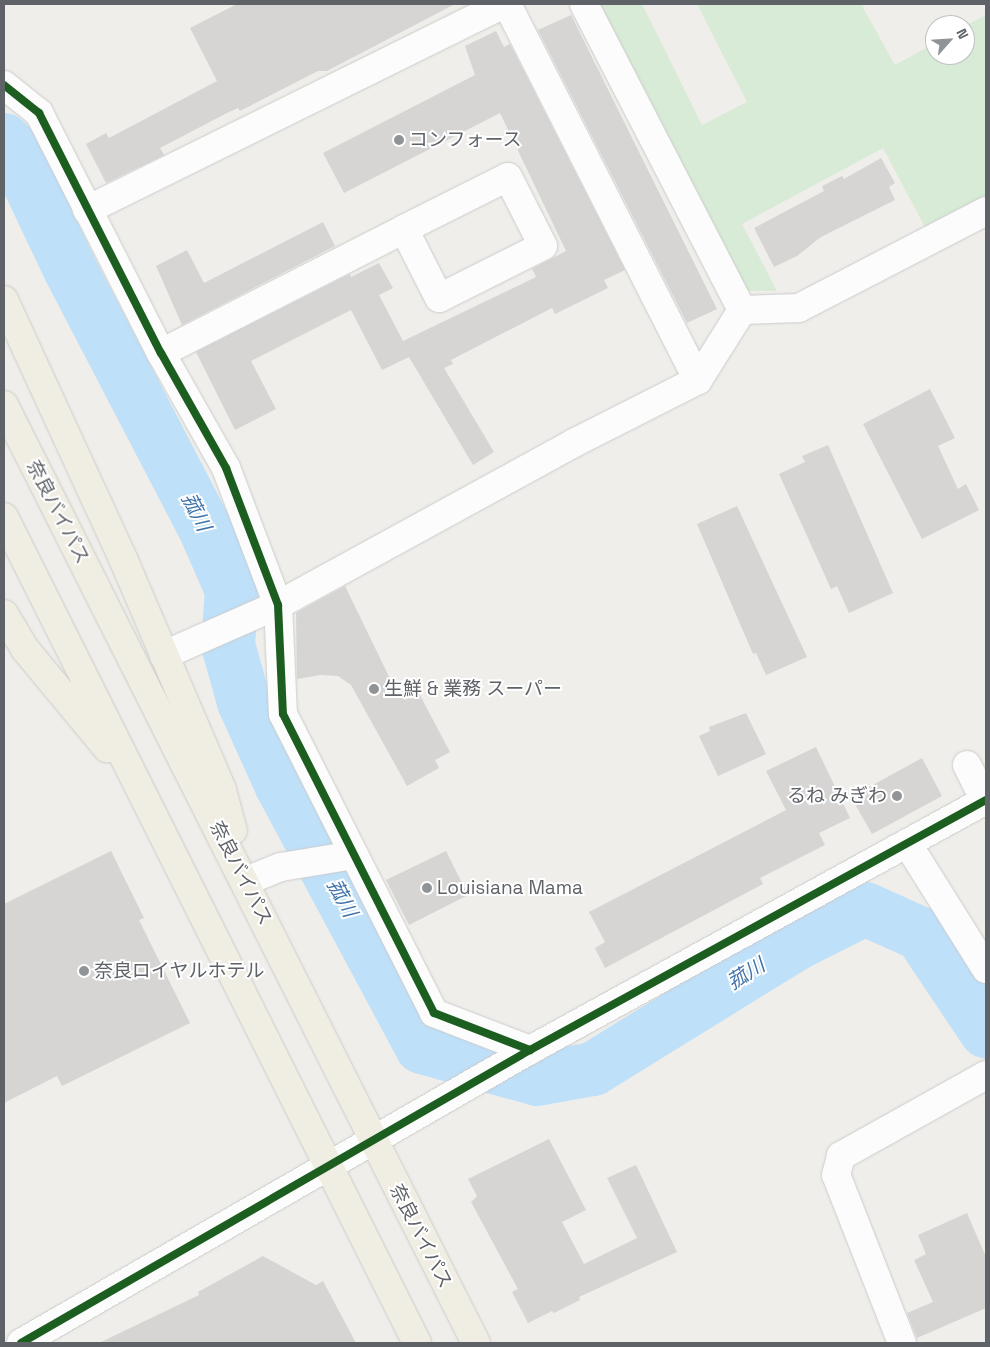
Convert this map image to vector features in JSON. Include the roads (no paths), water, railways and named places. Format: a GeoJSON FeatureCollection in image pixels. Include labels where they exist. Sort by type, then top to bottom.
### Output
{"type":"FeatureCollection","features":[{"type":"Feature","properties":{"kind":"highway"},"geometry":{"type":"LineString","coordinates":[[4,300],[124,561],[222,790],[246,881]]}},
{"type":"Feature","properties":{"kind":"highway","name":"奈良バイパス"},"geometry":{"type":"LineString","coordinates":[[4,405],[246,881],[373,1141],[476,1343]]}},
{"type":"Feature","properties":{"kind":"highway"},"geometry":{"type":"LineString","coordinates":[[4,517],[326,1166],[416,1343]]}},
{"type":"Feature","properties":{"kind":"highway"},"geometry":{"type":"LineString","coordinates":[[4,614],[26,649],[139,788]]}},
{"type":"Feature","properties":{"kind":"street"},"geometry":{"type":"LineString","coordinates":[[87,210],[503,4]]}},
{"type":"Feature","properties":{"kind":"street"},"geometry":{"type":"LineString","coordinates":[[508,4],[698,380]]}},
{"type":"Feature","properties":{"kind":"street"},"geometry":{"type":"LineString","coordinates":[[584,4],[742,310]]}},
{"type":"Feature","properties":{"kind":"street"},"geometry":{"type":"LineString","coordinates":[[4,85],[39,112],[161,353],[226,468],[278,605],[283,714],[434,1013],[526,1053]]}},
{"type":"Feature","properties":{"kind":"street"},"geometry":{"type":"LineString","coordinates":[[161,353],[404,229],[508,177],[543,246],[440,298],[404,229]]}},
{"type":"Feature","properties":{"kind":"street"},"geometry":{"type":"LineString","coordinates":[[742,310],[799,308],[986,211]]}},
{"type":"Feature","properties":{"kind":"street"},"geometry":{"type":"LineString","coordinates":[[164,655],[278,605],[574,444],[698,380],[742,310]]}},
{"type":"Feature","properties":{"kind":"street"},"geometry":{"type":"LineString","coordinates":[[21,1343],[453,1094],[986,801],[967,765]]}},
{"type":"Feature","properties":{"kind":"street"},"geometry":{"type":"LineString","coordinates":[[907,843],[986,969]]}},
{"type":"Feature","properties":{"kind":"street"},"geometry":{"type":"LineString","coordinates":[[246,881],[281,867],[354,855]]}},
{"type":"Feature","properties":{"kind":"street"},"geometry":{"type":"LineString","coordinates":[[902,1343],[836,1175],[841,1156],[986,1076]]}},
{"type":"Feature","properties":{"kind":"waterway","name":"菰川"},"geometry":{"type":"LineString","coordinates":[[4,140],[13,149],[70,269],[204,526],[232,590],[228,645],[244,702],[282,786],[422,1047],[537,1079],[593,1069],[795,944],[865,909],[921,934],[986,1031]]}},
{"type":"Feature","properties":{"kind":"place","name":"コンフォース"},"geometry":{"type":"Point","coordinates":[399,140]}},
{"type":"Feature","properties":{"kind":"place","name":"生鮮 & 業務 スーパー"},"geometry":{"type":"Point","coordinates":[374,689]}},
{"type":"Feature","properties":{"kind":"place","name":"るね みぎわ"},"geometry":{"type":"Point","coordinates":[897,796]}},
{"type":"Feature","properties":{"kind":"place","name":"Louisiana Mama"},"geometry":{"type":"Point","coordinates":[427,888]}},
{"type":"Feature","properties":{"kind":"place","name":"奈良ロイヤルホテル"},"geometry":{"type":"Point","coordinates":[84,971]}}]}
